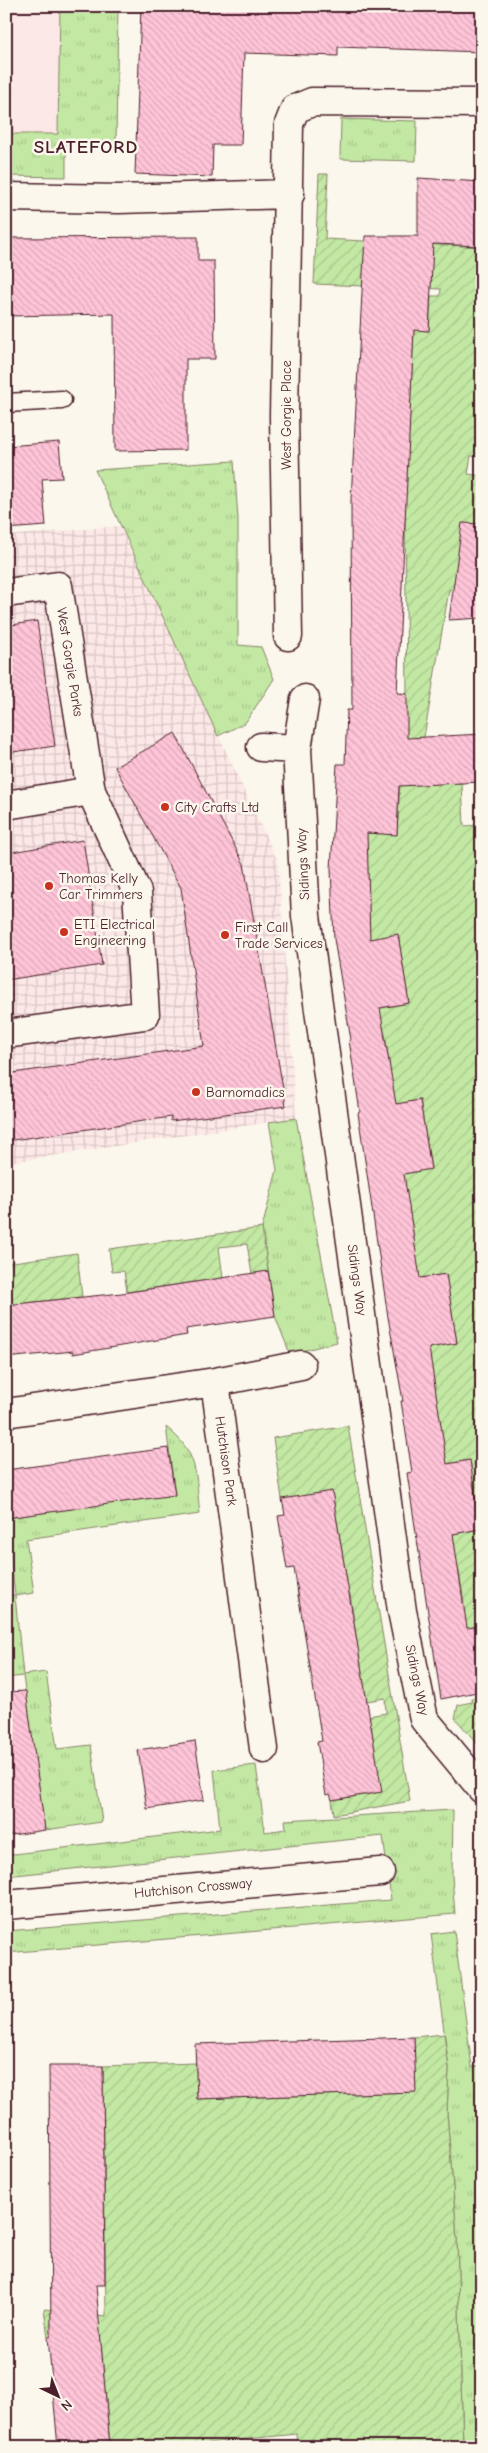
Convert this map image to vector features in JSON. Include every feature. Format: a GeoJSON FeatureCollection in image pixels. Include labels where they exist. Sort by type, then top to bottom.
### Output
{"type":"FeatureCollection","features":[{"type":"Feature","properties":{"kind":"street","name":"West Gorgie Place"},"geometry":{"type":"LineString","coordinates":[[288,636],[284,416],[290,194],[289,124],[295,109],[312,102],[482,103]]}},
{"type":"Feature","properties":{"kind":"street"},"geometry":{"type":"LineString","coordinates":[[6,197],[119,199],[290,194]]}},
{"type":"Feature","properties":{"kind":"street","name":"West Gorgie Parks"},"geometry":{"type":"LineString","coordinates":[[6,593],[58,586],[90,791],[137,892],[146,1015],[6,1034]]}},
{"type":"Feature","properties":{"kind":"street","name":"Sidings Way"},"geometry":{"type":"LineString","coordinates":[[305,699],[298,749],[306,916],[402,1611],[424,1719],[482,1789]]}},
{"type":"Feature","properties":{"kind":"street"},"geometry":{"type":"LineString","coordinates":[[261,747],[298,749]]}},
{"type":"Feature","properties":{"kind":"street"},"geometry":{"type":"LineString","coordinates":[[6,805],[90,791]]}},
{"type":"Feature","properties":{"kind":"street"},"geometry":{"type":"LineString","coordinates":[[6,1413],[215,1382],[301,1365]]}},
{"type":"Feature","properties":{"kind":"street","name":"Hutchison Park"},"geometry":{"type":"LineString","coordinates":[[215,1382],[264,1749]]}},
{"type":"Feature","properties":{"kind":"street","name":"Hutchison Crossway"},"geometry":{"type":"LineString","coordinates":[[6,1905],[380,1872]]}},
{"type":"Feature","properties":{"kind":"lane"},"geometry":{"type":"LineString","coordinates":[[6,403],[62,400]]}},
{"type":"Feature","properties":{"kind":"shaded area"},"geometry":{"type":"Polygon","coordinates":[[[6,6],[60,6],[58,134],[6,146],[6,6]]]}},
{"type":"Feature","properties":{"kind":"shaded area"},"geometry":{"type":"Polygon","coordinates":[[[120,526],[278,862],[296,1118],[6,1163],[6,536],[120,526]]]}},
{"type":"Feature","properties":{"kind":"green space"},"geometry":{"type":"Polygon","coordinates":[[[60,6],[118,6],[116,142],[66,141],[66,177],[6,176],[6,86],[13,86],[12,134],[58,134],[60,6]]]}},
{"type":"Feature","properties":{"kind":"green space"},"geometry":{"type":"Polygon","coordinates":[[[341,119],[417,121],[416,161],[340,159],[341,119]]]}},
{"type":"Feature","properties":{"kind":"green space"},"geometry":{"type":"Polygon","coordinates":[[[319,174],[328,174],[325,239],[482,247],[482,457],[471,456],[468,474],[482,476],[482,572],[467,588],[449,590],[416,784],[462,783],[464,826],[482,825],[482,1626],[458,1629],[441,1605],[464,1602],[458,1566],[438,1569],[448,1535],[480,1529],[470,1460],[434,1466],[424,1348],[457,1343],[446,1274],[410,1280],[414,1238],[408,1203],[398,1175],[431,1168],[420,1100],[385,1106],[390,1070],[385,1034],[376,1009],[409,1003],[398,935],[363,940],[363,833],[397,834],[401,765],[385,694],[407,693],[405,509],[414,330],[429,331],[431,296],[440,296],[441,289],[314,284],[319,174]]]}},
{"type":"Feature","properties":{"kind":"green space"},"geometry":{"type":"Polygon","coordinates":[[[234,461],[238,519],[238,645],[261,647],[274,679],[245,723],[218,736],[95,470],[234,461]]]}},
{"type":"Feature","properties":{"kind":"green space"},"geometry":{"type":"Polygon","coordinates":[[[296,1118],[337,1342],[290,1354],[275,1316],[262,1228],[277,1170],[269,1122],[296,1118]]]}},
{"type":"Feature","properties":{"kind":"green space"},"geometry":{"type":"Polygon","coordinates":[[[262,1228],[268,1271],[252,1274],[247,1244],[219,1247],[223,1278],[127,1292],[124,1271],[112,1272],[109,1249],[262,1228]]]}},
{"type":"Feature","properties":{"kind":"green space"},"geometry":{"type":"Polygon","coordinates":[[[77,1253],[82,1297],[6,1305],[6,1263],[77,1253]]]}},
{"type":"Feature","properties":{"kind":"green space"},"geometry":{"type":"Polygon","coordinates":[[[348,1426],[410,1801],[334,1815],[332,1800],[381,1792],[371,1725],[321,1734],[319,1724],[386,1713],[385,1698],[367,1701],[360,1661],[310,1669],[308,1657],[358,1649],[350,1594],[299,1602],[297,1590],[347,1581],[332,1492],[282,1499],[273,1438],[348,1426]]]}},
{"type":"Feature","properties":{"kind":"green space"},"geometry":{"type":"Polygon","coordinates":[[[166,1427],[185,1446],[194,1466],[200,1514],[26,1539],[34,1593],[15,1596],[23,1675],[46,1672],[57,1749],[91,1745],[102,1822],[45,1830],[23,1676],[6,1678],[6,1596],[15,1595],[6,1518],[175,1494],[166,1427]]]}},
{"type":"Feature","properties":{"kind":"green space"},"geometry":{"type":"Polygon","coordinates":[[[482,1696],[482,1749],[455,1718],[458,1705],[472,1702],[471,1698],[482,1696]]]}},
{"type":"Feature","properties":{"kind":"green space"},"geometry":{"type":"Polygon","coordinates":[[[256,1765],[265,1832],[286,1829],[285,1820],[453,1810],[452,1876],[455,1914],[6,1953],[6,1931],[391,1900],[383,1836],[6,1876],[6,1855],[220,1829],[214,1770],[256,1765]]]}},
{"type":"Feature","properties":{"kind":"green space"},"geometry":{"type":"Polygon","coordinates":[[[454,1931],[472,2067],[482,2066],[482,2447],[463,2447],[457,2239],[447,2112],[449,2068],[431,1934],[454,1931]]]}},
{"type":"Feature","properties":{"kind":"green space"},"geometry":{"type":"Polygon","coordinates":[[[444,2034],[449,2068],[447,2112],[457,2239],[463,2447],[298,2447],[297,2434],[197,2444],[197,2447],[110,2447],[100,2332],[48,2337],[44,2309],[106,2316],[103,2066],[196,2063],[197,2099],[415,2092],[414,2037],[444,2034]]]}},
{"type":"Feature","properties":{"kind":"building"},"geometry":{"type":"Polygon","coordinates":[[[141,6],[482,6],[482,52],[338,47],[338,56],[244,53],[241,145],[213,145],[212,177],[135,174],[141,6]]]}},
{"type":"Feature","properties":{"kind":"building"},"geometry":{"type":"Polygon","coordinates":[[[418,178],[482,182],[482,246],[433,244],[429,331],[414,330],[397,693],[407,694],[407,738],[482,734],[482,782],[399,786],[397,835],[367,833],[370,939],[398,934],[409,1003],[380,1008],[396,1104],[420,1100],[431,1169],[404,1174],[420,1278],[446,1274],[457,1343],[429,1348],[447,1464],[470,1460],[480,1529],[453,1534],[467,1628],[482,1626],[482,1691],[441,1699],[407,1473],[412,1472],[401,1401],[403,1401],[388,1317],[358,1113],[360,1112],[349,1040],[351,1040],[334,939],[331,869],[337,764],[345,764],[347,710],[352,710],[351,500],[365,236],[418,236],[418,178]]]}},
{"type":"Feature","properties":{"kind":"building"},"geometry":{"type":"Polygon","coordinates":[[[198,237],[198,261],[214,261],[215,359],[186,359],[186,450],[115,451],[114,314],[6,316],[6,238],[198,237]]]}},
{"type":"Feature","properties":{"kind":"building"},"geometry":{"type":"Polygon","coordinates":[[[59,442],[62,478],[42,479],[46,526],[6,529],[6,446],[59,442]]]}},
{"type":"Feature","properties":{"kind":"building"},"geometry":{"type":"Polygon","coordinates":[[[462,523],[482,524],[482,618],[449,620],[462,523]]]}},
{"type":"Feature","properties":{"kind":"building"},"geometry":{"type":"Polygon","coordinates":[[[37,621],[55,746],[6,753],[6,626],[37,621]]]}},
{"type":"Feature","properties":{"kind":"building"},"geometry":{"type":"Polygon","coordinates":[[[175,733],[244,864],[286,1106],[171,1121],[171,1117],[6,1141],[6,1074],[204,1046],[181,888],[115,767],[175,733]]]}},
{"type":"Feature","properties":{"kind":"building"},"geometry":{"type":"Polygon","coordinates":[[[83,840],[102,965],[6,980],[6,853],[83,840]]]}},
{"type":"Feature","properties":{"kind":"building"},"geometry":{"type":"Polygon","coordinates":[[[268,1271],[275,1316],[186,1329],[187,1335],[73,1354],[73,1351],[6,1358],[6,1305],[122,1293],[268,1271]]]}},
{"type":"Feature","properties":{"kind":"building"},"geometry":{"type":"Polygon","coordinates":[[[168,1448],[175,1495],[6,1518],[6,1470],[168,1448]]]}},
{"type":"Feature","properties":{"kind":"building"},"geometry":{"type":"Polygon","coordinates":[[[332,1491],[382,1792],[332,1800],[330,1794],[326,1795],[317,1742],[322,1741],[294,1568],[287,1569],[278,1516],[285,1515],[282,1499],[332,1491]]]}},
{"type":"Feature","properties":{"kind":"building"},"geometry":{"type":"Polygon","coordinates":[[[26,1691],[45,1830],[6,1836],[6,1692],[26,1691]]]}},
{"type":"Feature","properties":{"kind":"building"},"geometry":{"type":"Polygon","coordinates":[[[195,1741],[204,1800],[147,1809],[138,1750],[195,1741]]]}},
{"type":"Feature","properties":{"kind":"building"},"geometry":{"type":"Polygon","coordinates":[[[414,2037],[416,2092],[197,2099],[195,2044],[414,2037]]]}},
{"type":"Feature","properties":{"kind":"building"},"geometry":{"type":"Polygon","coordinates":[[[49,2066],[103,2066],[105,2285],[96,2285],[110,2447],[58,2447],[48,2337],[51,2336],[49,2066]]]}},
{"type":"Feature","properties":{"kind":"place","name":"City Crafts Ltd"},"geometry":{"type":"Point","coordinates":[165,807]}},
{"type":"Feature","properties":{"kind":"place","name":"Thomas Kelly Car Trimmers"},"geometry":{"type":"Point","coordinates":[49,886]}},
{"type":"Feature","properties":{"kind":"place","name":"ETI Electrical Engineering"},"geometry":{"type":"Point","coordinates":[64,932]}},
{"type":"Feature","properties":{"kind":"place","name":"First Call Trade Services"},"geometry":{"type":"Point","coordinates":[225,935]}},
{"type":"Feature","properties":{"kind":"place","name":"Barnomadics"},"geometry":{"type":"Point","coordinates":[196,1092]}},
{"type":"Feature","properties":{"kind":"district","name":"SLATEFORD"},"geometry":{"type":"Point","coordinates":[86,147]}}]}
